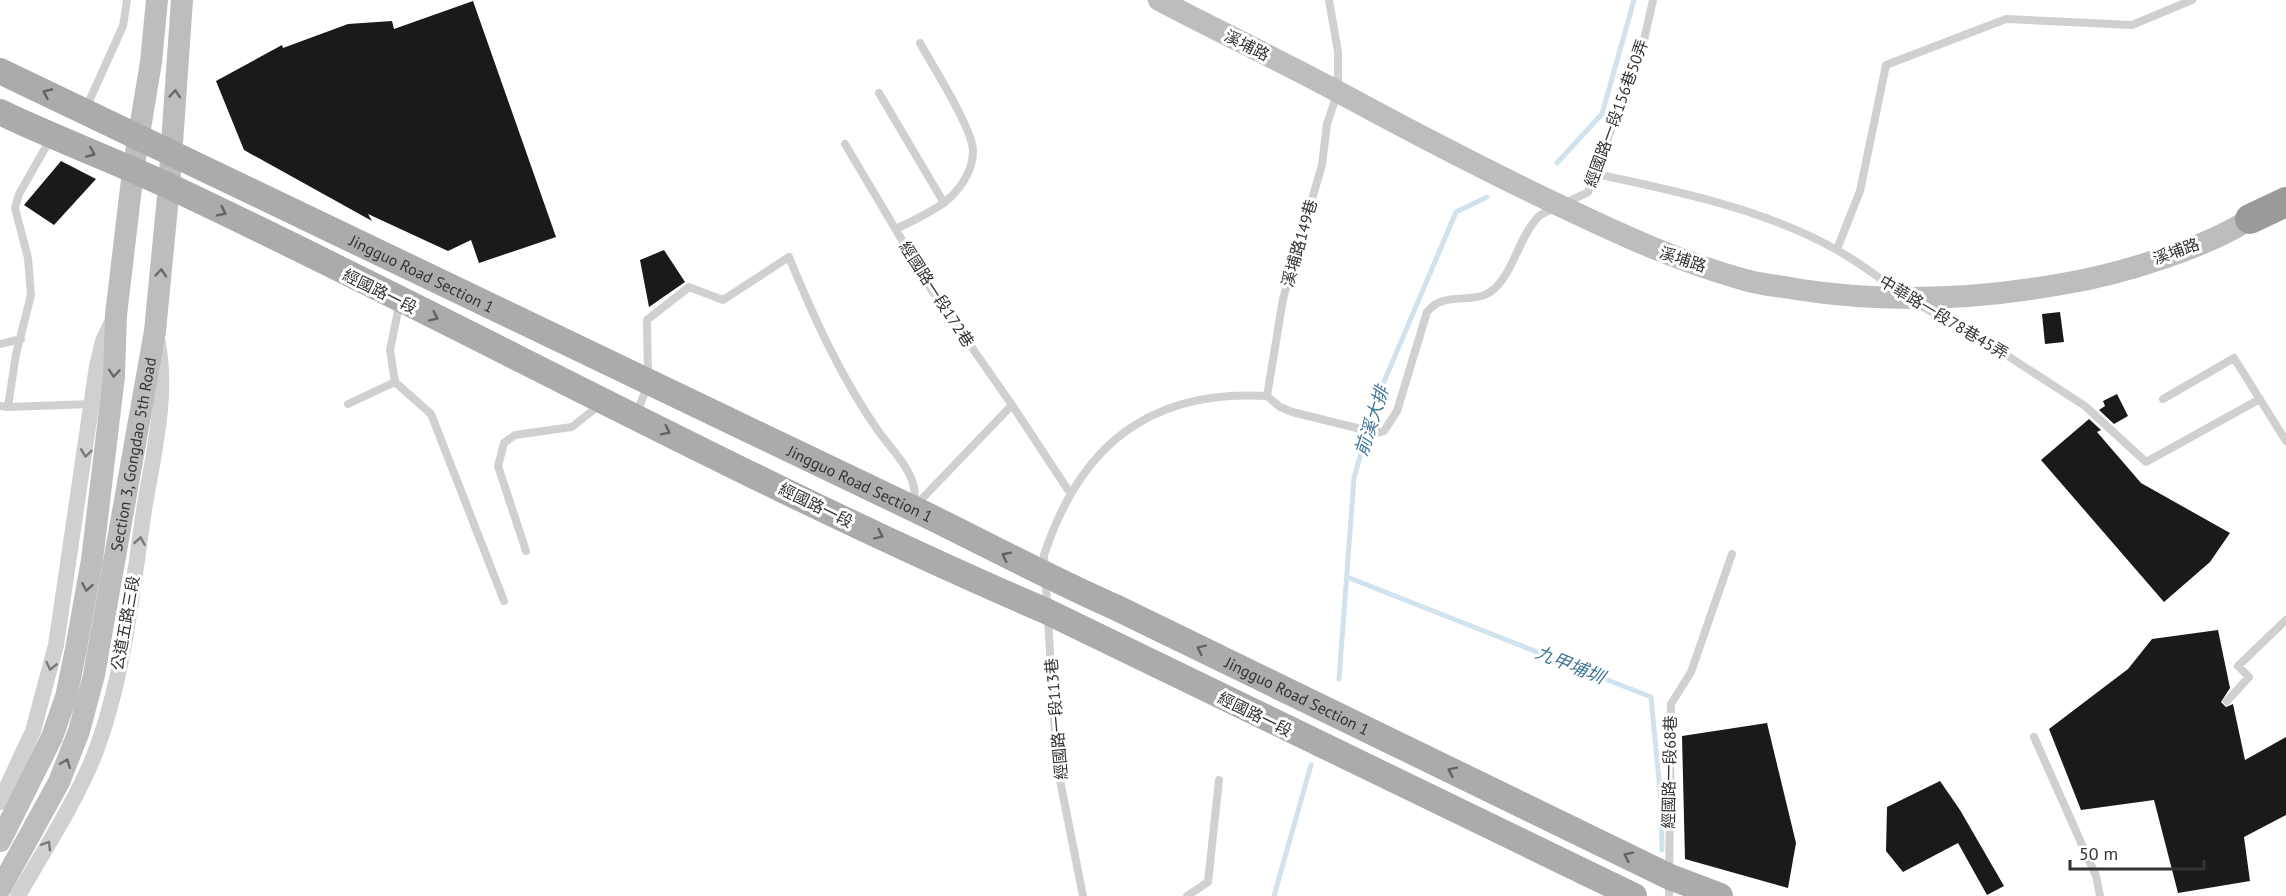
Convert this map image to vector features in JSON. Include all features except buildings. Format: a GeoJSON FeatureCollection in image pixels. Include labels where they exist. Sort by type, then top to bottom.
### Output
{"type":"FeatureCollection","features":[{"type":"Feature","properties":{"kind":"highway"},"geometry":{"type":"LineString","coordinates":[[2250,219],[2286,202]]}},
{"type":"Feature","properties":{"kind":"main road","name":"Jingguo Road Section 1"},"geometry":{"type":"LineString","coordinates":[[0,71],[648,384],[913,508],[1045,576],[1670,886],[1720,896]]}},
{"type":"Feature","properties":{"kind":"main road","name":"經國路一段"},"geometry":{"type":"LineString","coordinates":[[0,112],[52,137],[169,186],[950,570],[1047,611],[1228,701],[1634,896]]}},
{"type":"Feature","properties":{"kind":"street","name":"Section 3, Gongdao 5th Road"},"geometry":{"type":"LineString","coordinates":[[0,841],[52,737],[66,698],[92,560],[114,376],[116,315],[133,171],[151,62],[157,0]]}},
{"type":"Feature","properties":{"kind":"street","name":"Section 3, Gongdao 5th Road"},"geometry":{"type":"LineString","coordinates":[[0,888],[59,782],[79,731],[94,675],[155,331],[169,186],[182,0]]}},
{"type":"Feature","properties":{"kind":"street","name":"溪埔路"},"geometry":{"type":"LineString","coordinates":[[1159,0],[1338,91],[1466,161],[1562,207],[1654,250],[1751,282],[1830,294],[1908,299],[1999,296],[2094,279],[2185,250],[2250,219],[2286,192]]}},
{"type":"Feature","properties":{"kind":"street","name":"溪埔路"},"geometry":{"type":"LineString","coordinates":[[2250,219],[2267,218],[2286,212]]}},
{"type":"Feature","properties":{"kind":"street"},"geometry":{"type":"LineString","coordinates":[[0,802],[33,730],[56,645],[91,404],[103,341],[116,315]]}},
{"type":"Feature","properties":{"kind":"street","name":"公道五路三段"},"geometry":{"type":"LineString","coordinates":[[18,896],[69,809],[94,755],[124,642],[163,383],[162,360],[155,331]]}},
{"type":"Feature","properties":{"kind":"lane"},"geometry":{"type":"LineString","coordinates":[[85,111],[123,26],[128,0]]}},
{"type":"Feature","properties":{"kind":"lane","name":"溪埔路149巷"},"geometry":{"type":"LineString","coordinates":[[1267,396],[1282,299],[1322,165],[1327,124],[1338,91],[1338,52],[1329,0]]}},
{"type":"Feature","properties":{"kind":"lane","name":"經國路一段156巷50弄"},"geometry":{"type":"LineString","coordinates":[[1267,396],[1280,407],[1293,412],[1377,433],[1384,431],[1397,411],[1427,312],[1434,303],[1443,299],[1484,297],[1496,288],[1539,217],[1588,192],[1644,40],[1653,0]]}},
{"type":"Feature","properties":{"kind":"lane"},"geometry":{"type":"LineString","coordinates":[[1837,249],[1860,190],[1886,65],[2006,19],[2132,25],[2192,0]]}},
{"type":"Feature","properties":{"kind":"lane","name":"經國路一段172巷"},"geometry":{"type":"LineString","coordinates":[[920,43],[968,132],[973,149],[972,166],[944,203],[896,229],[931,289],[1070,493]]}},
{"type":"Feature","properties":{"kind":"lane"},"geometry":{"type":"LineString","coordinates":[[879,93],[944,203]]}},
{"type":"Feature","properties":{"kind":"lane"},"geometry":{"type":"LineString","coordinates":[[52,137],[19,194],[15,208],[32,285],[4,407],[91,404]]}},
{"type":"Feature","properties":{"kind":"lane"},"geometry":{"type":"LineString","coordinates":[[844,144],[896,229]]}},
{"type":"Feature","properties":{"kind":"lane","name":"中華路一段78巷45弄"},"geometry":{"type":"LineString","coordinates":[[1596,174],[1667,189],[1741,212],[1796,230],[1837,249],[1908,299],[2011,358],[2085,406],[2146,462],[2260,399]]}},
{"type":"Feature","properties":{"kind":"lane"},"geometry":{"type":"LineString","coordinates":[[636,417],[648,384],[647,320],[689,287],[723,300],[789,257],[815,322],[855,395],[915,482],[916,498],[913,508]]}},
{"type":"Feature","properties":{"kind":"lane"},"geometry":{"type":"LineString","coordinates":[[400,300],[390,350],[395,382],[431,414],[504,601]]}},
{"type":"Feature","properties":{"kind":"lane"},"geometry":{"type":"LineString","coordinates":[[0,344],[21,339]]}},
{"type":"Feature","properties":{"kind":"lane"},"geometry":{"type":"LineString","coordinates":[[2163,399],[2234,358],[2286,441]]}},
{"type":"Feature","properties":{"kind":"lane"},"geometry":{"type":"LineString","coordinates":[[348,404],[395,382]]}},
{"type":"Feature","properties":{"kind":"lane","name":"經國路一段113巷"},"geometry":{"type":"LineString","coordinates":[[1083,896],[1057,765],[1044,555],[1054,522],[1070,493],[1089,467],[1119,434],[1134,423],[1202,400],[1267,396]]}},
{"type":"Feature","properties":{"kind":"lane"},"geometry":{"type":"LineString","coordinates":[[526,551],[498,466],[504,443],[515,435],[572,427],[605,401]]}},
{"type":"Feature","properties":{"kind":"lane"},"geometry":{"type":"LineString","coordinates":[[913,508],[1012,405]]}},
{"type":"Feature","properties":{"kind":"lane","name":"經國路一段68巷"},"geometry":{"type":"LineString","coordinates":[[1670,886],[1668,822],[1671,704],[1691,672],[1732,554]]}},
{"type":"Feature","properties":{"kind":"lane"},"geometry":{"type":"LineString","coordinates":[[2227,701],[2249,676],[2238,666],[2286,620]]}},
{"type":"Feature","properties":{"kind":"lane"},"geometry":{"type":"LineString","coordinates":[[2034,737],[2096,876],[2100,896]]}},
{"type":"Feature","properties":{"kind":"lane"},"geometry":{"type":"LineString","coordinates":[[1188,896],[1208,882],[1219,780]]}},
{"type":"Feature","properties":{"kind":"waterway","name":"前溪大排"},"geometry":{"type":"LineString","coordinates":[[1557,163],[1602,114],[1634,0]]}},
{"type":"Feature","properties":{"kind":"waterway","name":"前溪大排"},"geometry":{"type":"LineString","coordinates":[[1339,679],[1354,478],[1375,403],[1456,212],[1487,197]]}},
{"type":"Feature","properties":{"kind":"waterway","name":"九甲埔圳"},"geometry":{"type":"LineString","coordinates":[[1347,577],[1651,697],[1661,801],[1662,850]]}},
{"type":"Feature","properties":{"kind":"waterway","name":"前溪大排"},"geometry":{"type":"LineString","coordinates":[[1274,896],[1311,765]]}}]}
